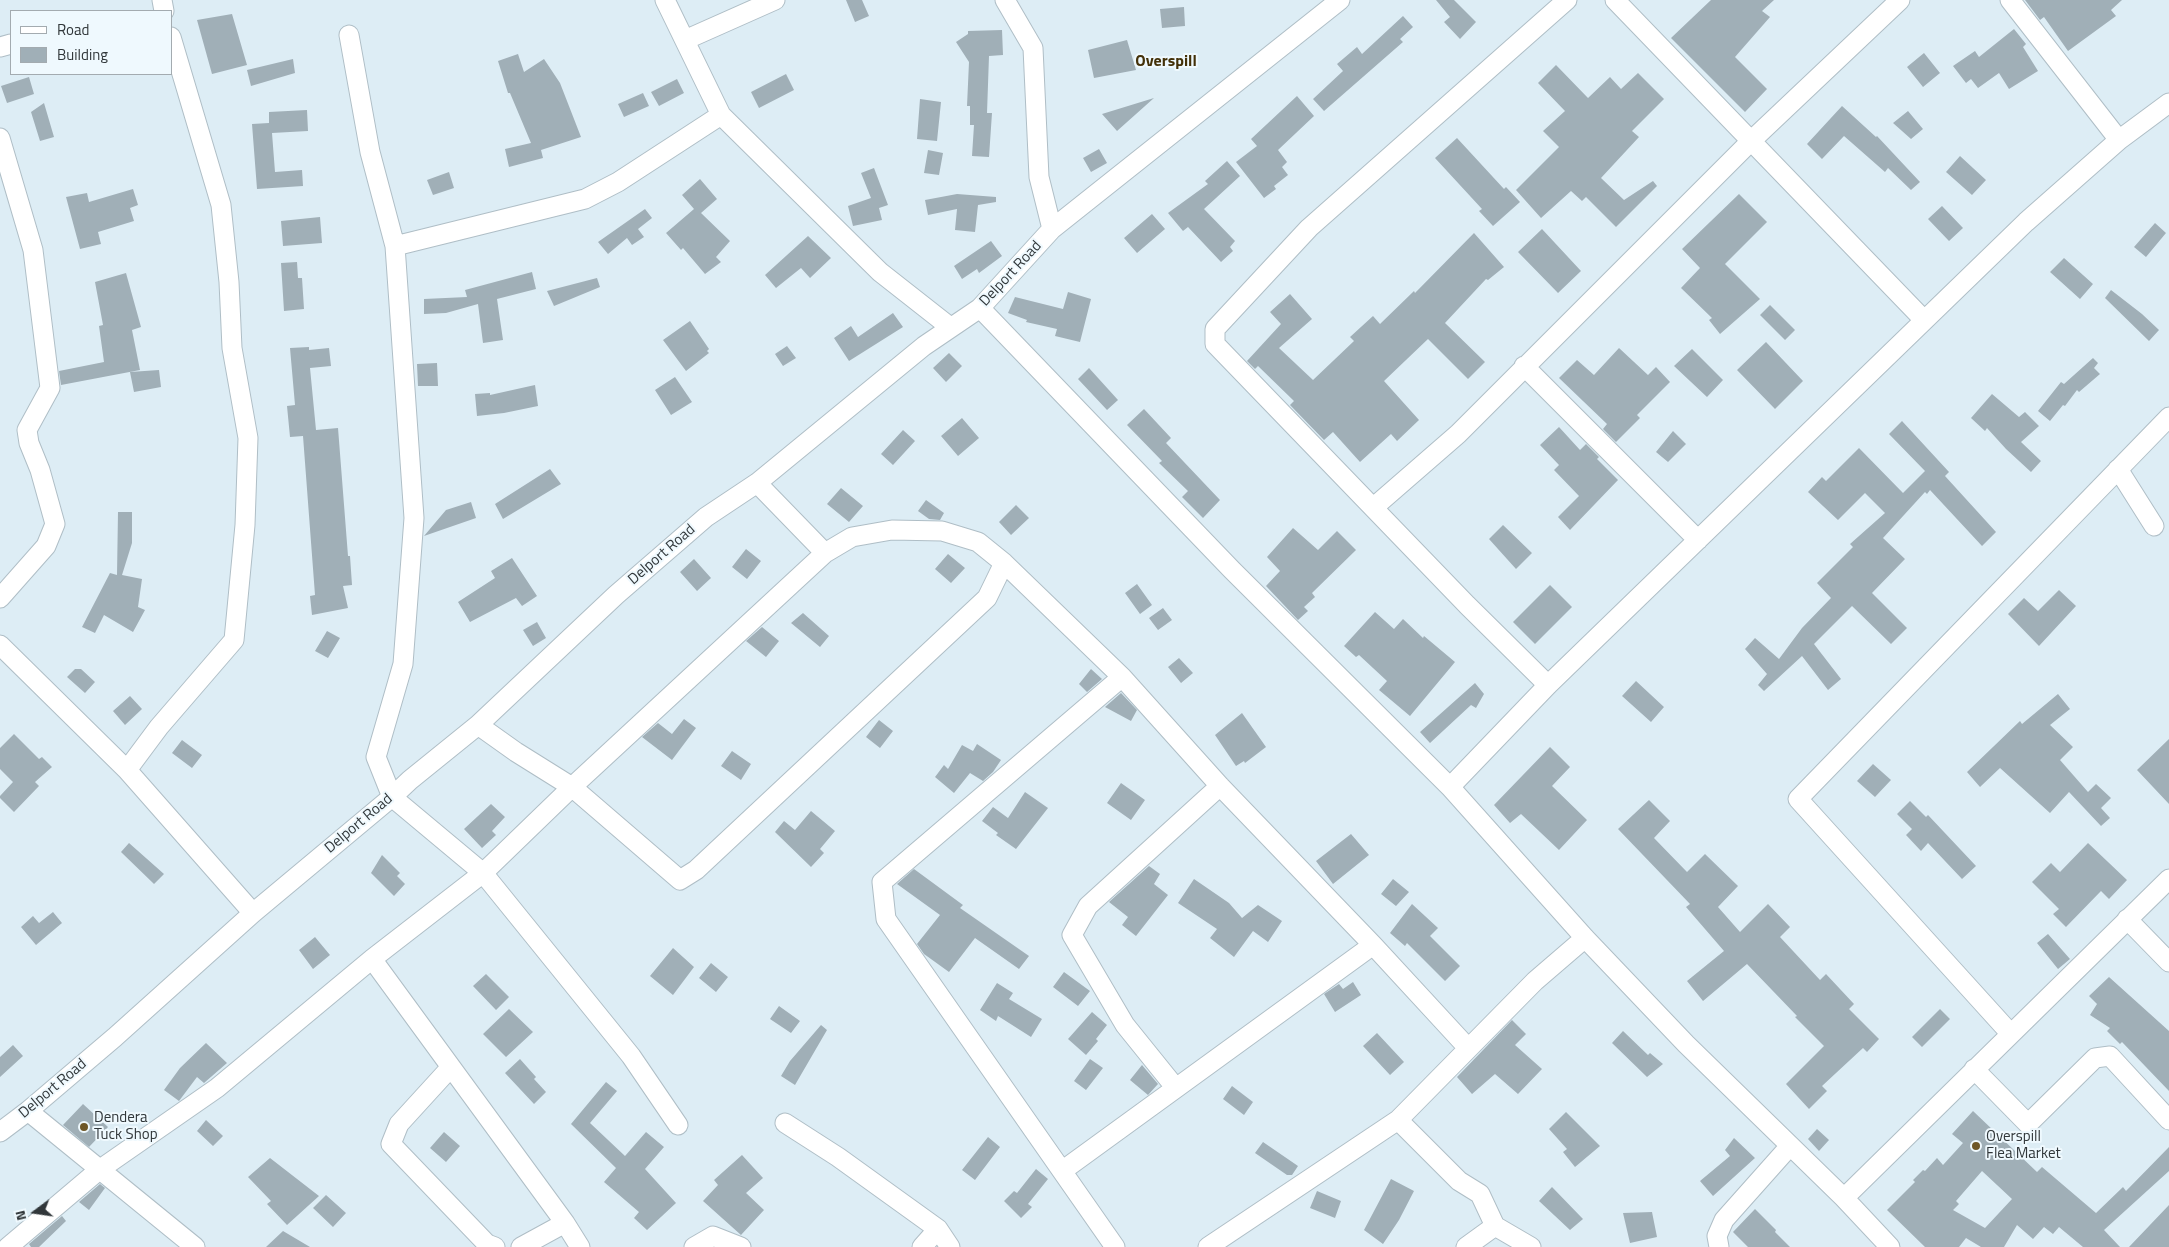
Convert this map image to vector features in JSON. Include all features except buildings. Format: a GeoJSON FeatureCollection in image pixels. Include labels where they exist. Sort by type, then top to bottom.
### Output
{"type":"FeatureCollection","features":[{"type":"Feature","properties":{"kind":"street"},"geometry":{"type":"LineString","coordinates":[[665,0],[721,115],[880,272],[950,327]]}},
{"type":"Feature","properties":{"kind":"street"},"geometry":{"type":"LineString","coordinates":[[685,40],[775,0]]}},
{"type":"Feature","properties":{"kind":"street"},"geometry":{"type":"LineString","coordinates":[[1005,0],[1032,48],[1039,177],[1052,229]]}},
{"type":"Feature","properties":{"kind":"street","name":"Delport Road"},"geometry":{"type":"LineString","coordinates":[[0,1132],[28,1112],[253,913],[478,725],[616,595],[683,536],[706,517],[757,483],[924,346],[980,308],[1052,229],[1340,0]]}},
{"type":"Feature","properties":{"kind":"street"},"geometry":{"type":"LineString","coordinates":[[1548,685],[1467,605],[1215,344],[1215,329],[1308,228],[1567,0]]}},
{"type":"Feature","properties":{"kind":"street"},"geometry":{"type":"LineString","coordinates":[[1615,0],[1924,320]]}},
{"type":"Feature","properties":{"kind":"street"},"geometry":{"type":"LineString","coordinates":[[1374,508],[1458,434],[1751,141],[1900,0]]}},
{"type":"Feature","properties":{"kind":"street"},"geometry":{"type":"LineString","coordinates":[[2010,0],[2120,140]]}},
{"type":"Feature","properties":{"kind":"street"},"geometry":{"type":"LineString","coordinates":[[349,35],[370,152],[395,246],[414,518],[403,664],[376,757],[392,797],[483,874],[631,1056],[678,1125]]}},
{"type":"Feature","properties":{"kind":"street"},"geometry":{"type":"LineString","coordinates":[[127,770],[159,727],[234,640],[245,526],[248,438],[232,348],[229,282],[222,206],[172,40]]}},
{"type":"Feature","properties":{"kind":"street"},"geometry":{"type":"LineString","coordinates":[[1450,787],[1548,685],[2026,222],[2120,140],[2169,103]]}},
{"type":"Feature","properties":{"kind":"street"},"geometry":{"type":"LineString","coordinates":[[395,246],[585,199],[618,182],[721,115]]}},
{"type":"Feature","properties":{"kind":"street"},"geometry":{"type":"LineString","coordinates":[[0,138],[33,250],[50,388],[28,430],[29,443],[40,470],[55,524],[46,546],[0,598]]}},
{"type":"Feature","properties":{"kind":"street"},"geometry":{"type":"LineString","coordinates":[[980,308],[1232,570],[1450,787],[1585,938],[1686,1044],[1844,1198],[1890,1247]]}},
{"type":"Feature","properties":{"kind":"street"},"geometry":{"type":"LineString","coordinates":[[1524,366],[1698,540]]}},
{"type":"Feature","properties":{"kind":"street"},"geometry":{"type":"LineString","coordinates":[[2010,1033],[1798,800],[2169,417]]}},
{"type":"Feature","properties":{"kind":"street"},"geometry":{"type":"LineString","coordinates":[[2118,469],[2154,526]]}},
{"type":"Feature","properties":{"kind":"street"},"geometry":{"type":"LineString","coordinates":[[757,483],[825,553]]}},
{"type":"Feature","properties":{"kind":"street"},"geometry":{"type":"LineString","coordinates":[[8,1247],[98,1170],[217,1088],[372,959],[483,874],[572,787],[825,553],[852,537],[892,530],[942,531],[978,542],[1004,563],[1122,677],[1220,786],[1373,945],[1468,1048]]}},
{"type":"Feature","properties":{"kind":"street"},"geometry":{"type":"LineString","coordinates":[[478,725],[516,752],[572,787],[680,880],[696,870],[987,598],[1004,563]]}},
{"type":"Feature","properties":{"kind":"street"},"geometry":{"type":"LineString","coordinates":[[0,645],[127,770],[253,913]]}},
{"type":"Feature","properties":{"kind":"street"},"geometry":{"type":"LineString","coordinates":[[1116,1247],[886,920],[882,882],[1122,677]]}},
{"type":"Feature","properties":{"kind":"street"},"geometry":{"type":"LineString","coordinates":[[1176,1087],[1125,1025],[1072,935],[1088,906],[1220,786]]}},
{"type":"Feature","properties":{"kind":"street"},"geometry":{"type":"LineString","coordinates":[[1844,1198],[2169,879]]}},
{"type":"Feature","properties":{"kind":"street"},"geometry":{"type":"LineString","coordinates":[[2127,919],[2169,962]]}},
{"type":"Feature","properties":{"kind":"street"},"geometry":{"type":"LineString","coordinates":[[1208,1247],[1398,1120],[1535,981],[1585,938]]}},
{"type":"Feature","properties":{"kind":"street"},"geometry":{"type":"LineString","coordinates":[[1062,1171],[1373,945]]}},
{"type":"Feature","properties":{"kind":"street"},"geometry":{"type":"LineString","coordinates":[[372,959],[565,1223],[580,1247]]}},
{"type":"Feature","properties":{"kind":"street"},"geometry":{"type":"LineString","coordinates":[[1974,1070],[2028,1124],[2095,1058],[2110,1056],[2169,1120]]}},
{"type":"Feature","properties":{"kind":"street"},"geometry":{"type":"LineString","coordinates":[[451,1067],[399,1124],[390,1144],[487,1244],[495,1247]]}},
{"type":"Feature","properties":{"kind":"street"},"geometry":{"type":"LineString","coordinates":[[28,1112],[195,1247]]}},
{"type":"Feature","properties":{"kind":"street"},"geometry":{"type":"LineString","coordinates":[[1398,1120],[1458,1181],[1480,1194],[1495,1226],[1531,1247]]}},
{"type":"Feature","properties":{"kind":"street"},"geometry":{"type":"LineString","coordinates":[[785,1123],[938,1229],[950,1247]]}},
{"type":"Feature","properties":{"kind":"street"},"geometry":{"type":"LineString","coordinates":[[1719,1247],[1717,1236],[1724,1220],[1789,1146]]}},
{"type":"Feature","properties":{"kind":"street"},"geometry":{"type":"LineString","coordinates":[[521,1247],[565,1223]]}},
{"type":"Feature","properties":{"kind":"street"},"geometry":{"type":"LineString","coordinates":[[1466,1247],[1495,1226]]}},
{"type":"Feature","properties":{"kind":"street"},"geometry":{"type":"LineString","coordinates":[[922,1247],[938,1229]]}},
{"type":"Feature","properties":{"kind":"street"},"geometry":{"type":"LineString","coordinates":[[694,1247],[713,1236],[741,1247]]}},
{"type":"Feature","properties":{"kind":"place","name":"Dendera Tuck Shop"},"geometry":{"type":"Point","coordinates":[84,1127]}},
{"type":"Feature","properties":{"kind":"place","name":"Overspill Flea Market"},"geometry":{"type":"Point","coordinates":[1976,1146]}},
{"type":"Feature","properties":{"kind":"district","name":"Overspill"},"geometry":{"type":"Point","coordinates":[1166,62]}}]}
